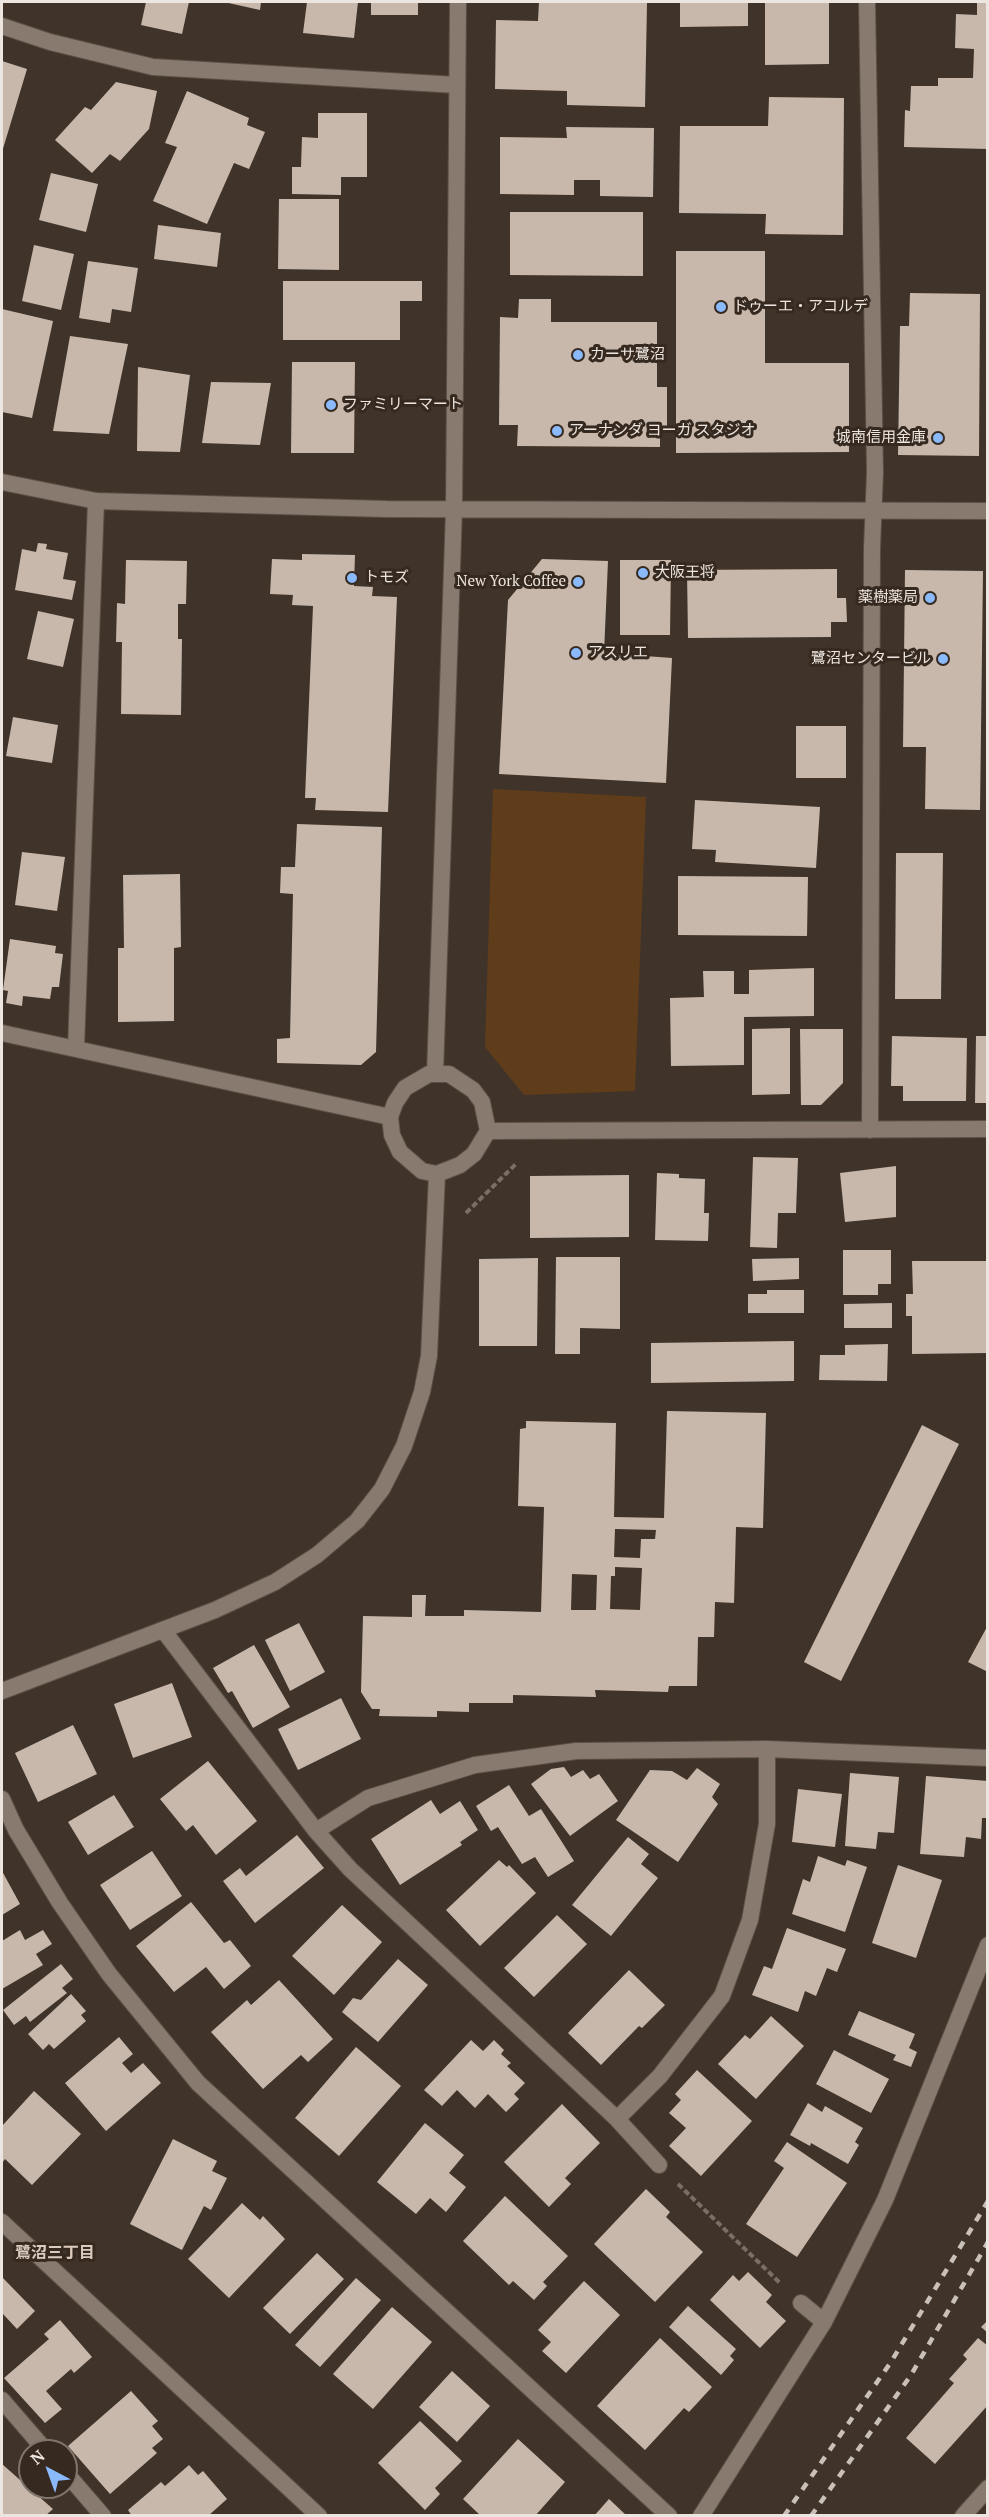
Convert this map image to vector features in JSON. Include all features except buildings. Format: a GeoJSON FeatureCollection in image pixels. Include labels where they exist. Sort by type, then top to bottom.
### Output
{"type":"FeatureCollection","features":[{"type":"Feature","properties":{"kind":"street"},"geometry":{"type":"LineString","coordinates":[[435,1074],[454,509],[458,2]]}},
{"type":"Feature","properties":{"kind":"street"},"geometry":{"type":"LineString","coordinates":[[867,2],[874,472],[870,1130]]}},
{"type":"Feature","properties":{"kind":"street"},"geometry":{"type":"LineString","coordinates":[[2,26],[50,42],[153,67],[457,85]]}},
{"type":"Feature","properties":{"kind":"street"},"geometry":{"type":"LineString","coordinates":[[2,482],[96,501],[454,509],[987,511]]}},
{"type":"Feature","properties":{"kind":"street"},"geometry":{"type":"LineString","coordinates":[[76,1048],[96,501]]}},
{"type":"Feature","properties":{"kind":"street"},"geometry":{"type":"LineString","coordinates":[[2,1033],[390,1117]]}},
{"type":"Feature","properties":{"kind":"street"},"geometry":{"type":"LineString","coordinates":[[449,1074],[460,1079],[473,1090],[482,1102],[488,1131],[474,1154],[460,1165],[437,1174],[422,1171],[400,1152],[392,1135],[390,1117],[395,1103],[405,1089],[418,1078],[449,1074]]}},
{"type":"Feature","properties":{"kind":"street"},"geometry":{"type":"LineString","coordinates":[[488,1131],[987,1130]]}},
{"type":"Feature","properties":{"kind":"street"},"geometry":{"type":"LineString","coordinates":[[2,1691],[214,1610],[275,1582],[317,1555],[357,1521],[382,1489],[404,1446],[422,1392],[429,1356],[437,1174]]}},
{"type":"Feature","properties":{"kind":"street"},"geometry":{"type":"LineString","coordinates":[[163,1630],[316,1831],[350,1869],[617,2119],[658,2165]]}},
{"type":"Feature","properties":{"kind":"street"},"geometry":{"type":"LineString","coordinates":[[316,1831],[368,1798],[475,1765],[576,1751],[767,1749],[987,1758]]}},
{"type":"Feature","properties":{"kind":"street"},"geometry":{"type":"LineString","coordinates":[[617,2119],[660,2076],[722,1996],[750,1920],[767,1824],[767,1749]]}},
{"type":"Feature","properties":{"kind":"street"},"geometry":{"type":"LineString","coordinates":[[2,1799],[16,1830],[60,1903],[109,1974],[198,2083],[669,2516]]}},
{"type":"Feature","properties":{"kind":"street"},"geometry":{"type":"LineString","coordinates":[[701,2516],[824,2322],[885,2200],[987,1945]]}},
{"type":"Feature","properties":{"kind":"street"},"geometry":{"type":"LineString","coordinates":[[2,2222],[319,2516]]}},
{"type":"Feature","properties":{"kind":"street"},"geometry":{"type":"LineString","coordinates":[[801,2303],[824,2322]]}},
{"type":"Feature","properties":{"kind":"street"},"geometry":{"type":"LineString","coordinates":[[2,2400],[36,2439]]}},
{"type":"Feature","properties":{"kind":"street"},"geometry":{"type":"LineString","coordinates":[[78,2487],[103,2516]]}},
{"type":"Feature","properties":{"kind":"street"},"geometry":{"type":"LineString","coordinates":[[963,2516],[987,2488]]}},
{"type":"Feature","properties":{"kind":"path"},"geometry":{"type":"LineString","coordinates":[[463,1216],[516,1163]]}},
{"type":"Feature","properties":{"kind":"path"},"geometry":{"type":"LineString","coordinates":[[658,2165],[801,2303]]}},
{"type":"Feature","properties":{"kind":"shaded area"},"geometry":{"type":"Polygon","coordinates":[[[493,789],[646,797],[635,1091],[524,1095],[485,1047],[493,789]]]}},
{"type":"Feature","properties":{"kind":"railway"},"geometry":{"type":"LineString","coordinates":[[784,2516],[891,2362],[988,2201]]}},
{"type":"Feature","properties":{"kind":"railway"},"geometry":{"type":"LineString","coordinates":[[811,2516],[911,2375],[988,2242]]}},
{"type":"Feature","properties":{"kind":"place","name":"ドゥーエ・アコルデ"},"geometry":{"type":"Point","coordinates":[721,307]}},
{"type":"Feature","properties":{"kind":"place","name":"カーサ鷺沼"},"geometry":{"type":"Point","coordinates":[578,355]}},
{"type":"Feature","properties":{"kind":"place","name":"ファミリーマート"},"geometry":{"type":"Point","coordinates":[331,405]}},
{"type":"Feature","properties":{"kind":"place","name":"アーナンダ ヨーガ スタジオ"},"geometry":{"type":"Point","coordinates":[557,431]}},
{"type":"Feature","properties":{"kind":"place","name":"城南信用金庫"},"geometry":{"type":"Point","coordinates":[938,438]}},
{"type":"Feature","properties":{"kind":"place","name":"大阪王将"},"geometry":{"type":"Point","coordinates":[643,573]}},
{"type":"Feature","properties":{"kind":"place","name":"トモズ"},"geometry":{"type":"Point","coordinates":[352,578]}},
{"type":"Feature","properties":{"kind":"place","name":"New York Coffee"},"geometry":{"type":"Point","coordinates":[578,582]}},
{"type":"Feature","properties":{"kind":"place","name":"薬樹薬局"},"geometry":{"type":"Point","coordinates":[930,598]}},
{"type":"Feature","properties":{"kind":"place","name":"アスリエ"},"geometry":{"type":"Point","coordinates":[576,653]}},
{"type":"Feature","properties":{"kind":"place","name":"鷺沼センタービル"},"geometry":{"type":"Point","coordinates":[943,659]}},
{"type":"Feature","properties":{"kind":"district","name":"鷺沼三丁目"},"geometry":{"type":"Point","coordinates":[55,2253]}}]}
